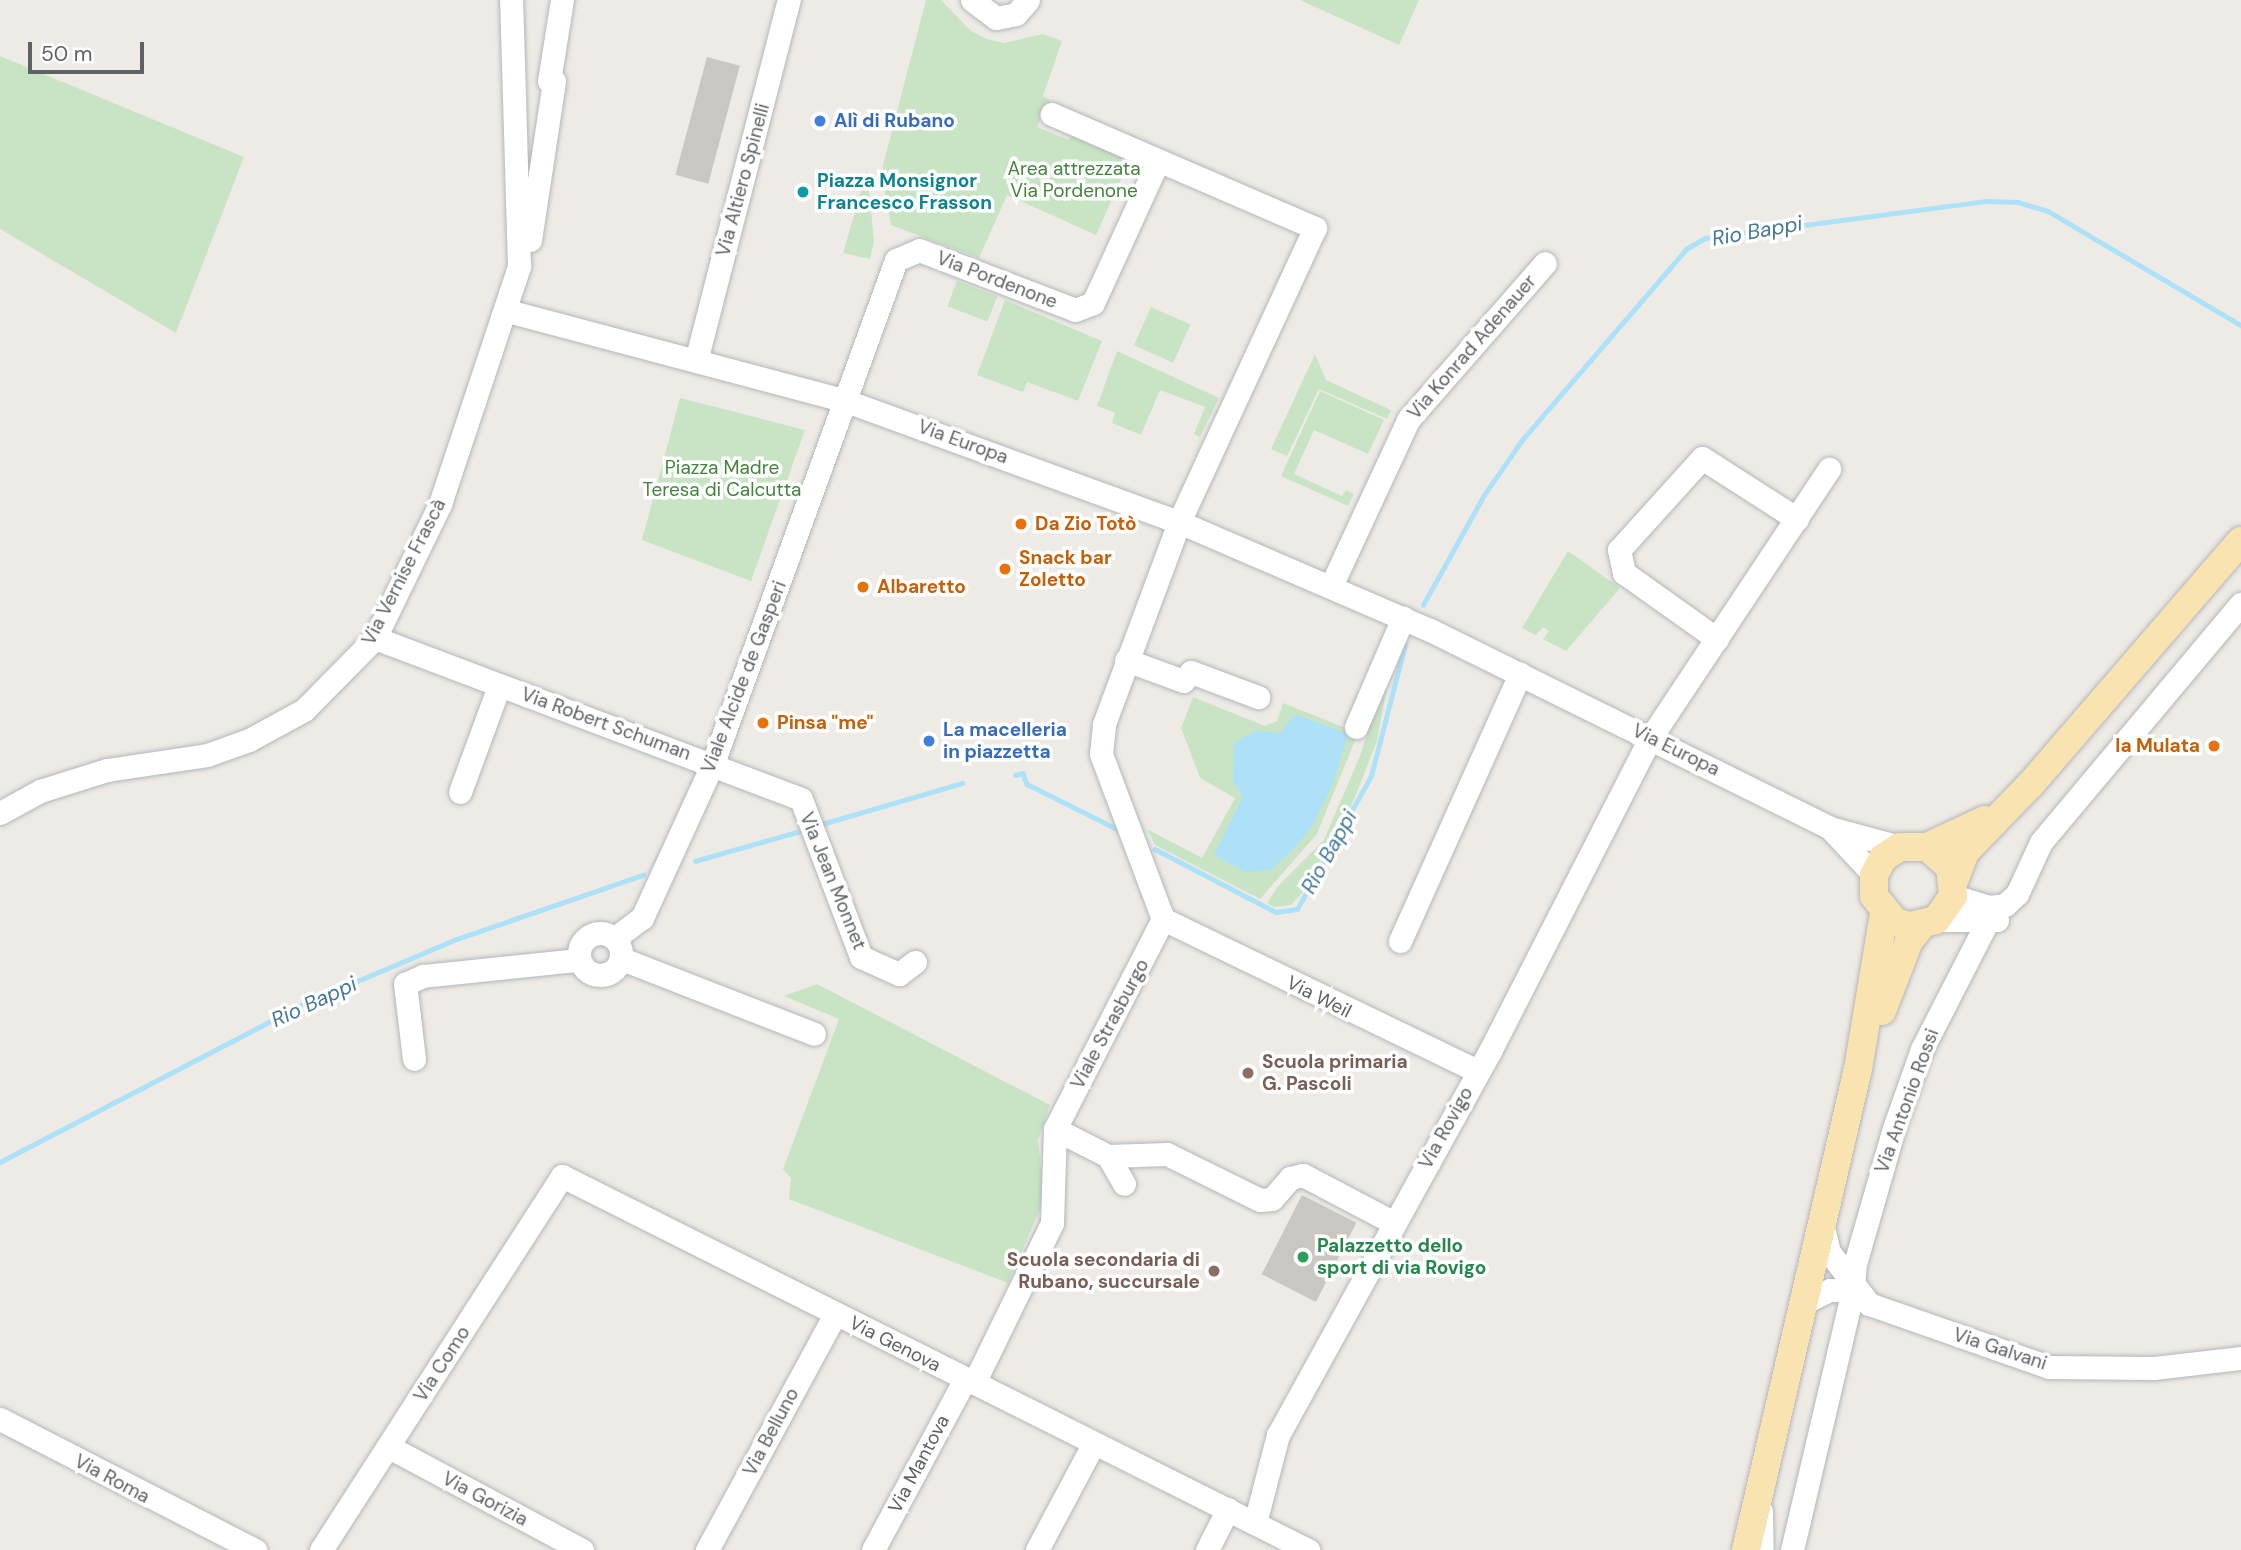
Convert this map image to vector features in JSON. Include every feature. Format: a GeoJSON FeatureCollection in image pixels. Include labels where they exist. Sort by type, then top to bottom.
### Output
{"type":"FeatureCollection","features":[{"type":"Feature","properties":{"kind":"main road"},"geometry":{"type":"LineString","coordinates":[[1858,1069],[1891,979],[1953,889],[1965,852],[2000,812],[2031,784],[2241,541]]}},
{"type":"Feature","properties":{"kind":"main road"},"geometry":{"type":"LineString","coordinates":[[1929,922],[1902,924],[1884,914],[1874,896],[1874,875],[1883,858],[2000,812]]}},
{"type":"Feature","properties":{"kind":"main road"},"geometry":{"type":"LineString","coordinates":[[1913,847],[1950,867],[1953,889]]}},
{"type":"Feature","properties":{"kind":"main road"},"geometry":{"type":"LineString","coordinates":[[1746,1550],[1820,1217],[1858,1069],[1884,914]]}},
{"type":"Feature","properties":{"kind":"street","name":"Via Vernise Frascà"},"geometry":{"type":"LineString","coordinates":[[511,0],[520,265]]}},
{"type":"Feature","properties":{"kind":"street","name":"Via Vernise Frascà"},"geometry":{"type":"LineString","coordinates":[[0,813],[40,791],[107,770],[207,755],[249,740],[304,710],[375,638],[440,504],[528,247],[562,0]]}},
{"type":"Feature","properties":{"kind":"street","name":"Via Altiero Spinelli"},"geometry":{"type":"LineString","coordinates":[[696,361],[789,0]]}},
{"type":"Feature","properties":{"kind":"street"},"geometry":{"type":"LineString","coordinates":[[972,0],[996,18],[1016,14],[1028,0]]}},
{"type":"Feature","properties":{"kind":"street"},"geometry":{"type":"LineString","coordinates":[[1052,114],[1315,228],[1179,522],[1126,660],[1100,739],[1163,919]]}},
{"type":"Feature","properties":{"kind":"street","name":"Via Pordenone"},"geometry":{"type":"LineString","coordinates":[[846,401],[890,275],[906,252],[919,250],[1074,310],[1093,303],[1158,161]]}},
{"type":"Feature","properties":{"kind":"street","name":"Via Konrad Adenauer"},"geometry":{"type":"LineString","coordinates":[[1332,584],[1408,420],[1545,263]]}},
{"type":"Feature","properties":{"kind":"street","name":"Via Europa"},"geometry":{"type":"LineString","coordinates":[[508,311],[846,401],[1179,522],[1332,584],[1651,737],[1830,828],[1913,847]]}},
{"type":"Feature","properties":{"kind":"street","name":"Viale Alcide de Gasperi"},"geometry":{"type":"LineString","coordinates":[[579,960],[596,975],[607,975],[618,948],[642,918],[713,763],[846,401]]}},
{"type":"Feature","properties":{"kind":"street"},"geometry":{"type":"LineString","coordinates":[[1717,639],[1623,573],[1619,550],[1702,457],[1797,519]]}},
{"type":"Feature","properties":{"kind":"street","name":"Via Rovigo"},"geometry":{"type":"LineString","coordinates":[[1255,1523],[1278,1434],[1477,1071],[1651,737],[1829,469]]}},
{"type":"Feature","properties":{"kind":"street"},"geometry":{"type":"LineString","coordinates":[[1953,889],[1989,907],[2005,905],[2017,894],[2041,842],[2241,604]]}},
{"type":"Feature","properties":{"kind":"street"},"geometry":{"type":"LineString","coordinates":[[1356,727],[1412,622]]}},
{"type":"Feature","properties":{"kind":"street","name":"Via Robert Schuman"},"geometry":{"type":"LineString","coordinates":[[375,638],[713,763]]}},
{"type":"Feature","properties":{"kind":"street"},"geometry":{"type":"LineString","coordinates":[[1126,660],[1183,681],[1191,672],[1258,697]]}},
{"type":"Feature","properties":{"kind":"street"},"geometry":{"type":"LineString","coordinates":[[1400,941],[1520,674]]}},
{"type":"Feature","properties":{"kind":"street","name":"Via Robert Schuman"},"geometry":{"type":"LineString","coordinates":[[460,792],[499,686]]}},
{"type":"Feature","properties":{"kind":"street","name":"Via Jean Monnet"},"geometry":{"type":"LineString","coordinates":[[713,763],[801,799],[862,957],[899,974],[915,962]]}},
{"type":"Feature","properties":{"kind":"street","name":"Via Europa"},"geometry":{"type":"LineString","coordinates":[[1830,828],[1874,875]]}},
{"type":"Feature","properties":{"kind":"street"},"geometry":{"type":"LineString","coordinates":[[1929,922],[1987,922],[2009,919],[2022,908],[2030,894],[2033,860]]}},
{"type":"Feature","properties":{"kind":"street","name":"Via Weil"},"geometry":{"type":"LineString","coordinates":[[1163,919],[1477,1071]]}},
{"type":"Feature","properties":{"kind":"street","name":"Viale Strasburgo"},"geometry":{"type":"LineString","coordinates":[[970,1381],[1052,1223],[1055,1129],[1163,919]]}},
{"type":"Feature","properties":{"kind":"street","name":"Via Antonio Rossi"},"geometry":{"type":"LineString","coordinates":[[1792,1550],[1853,1290],[1862,1234],[1922,1049],[1987,922]]}},
{"type":"Feature","properties":{"kind":"street"},"geometry":{"type":"LineString","coordinates":[[414,1059],[405,984],[423,976],[579,960],[584,939],[605,932],[618,948],[814,1034]]}},
{"type":"Feature","properties":{"kind":"street"},"geometry":{"type":"LineString","coordinates":[[1055,1129],[1108,1156],[1167,1154],[1260,1200],[1272,1199],[1290,1178],[1303,1175],[1395,1223]]}},
{"type":"Feature","properties":{"kind":"street"},"geometry":{"type":"LineString","coordinates":[[1108,1156],[1124,1184]]}},
{"type":"Feature","properties":{"kind":"street","name":"Via Genova"},"geometry":{"type":"LineString","coordinates":[[562,1176],[1308,1550]]}},
{"type":"Feature","properties":{"kind":"street","name":"Via Como"},"geometry":{"type":"LineString","coordinates":[[321,1550],[562,1176]]}},
{"type":"Feature","properties":{"kind":"street"},"geometry":{"type":"LineString","coordinates":[[1820,1217],[1829,1252],[1853,1290]]}},
{"type":"Feature","properties":{"kind":"street"},"geometry":{"type":"LineString","coordinates":[[1801,1304],[1830,1290],[1853,1290]]}},
{"type":"Feature","properties":{"kind":"street","name":"Via Galvani"},"geometry":{"type":"LineString","coordinates":[[1853,1290],[1869,1304],[2049,1367],[2154,1368],[2241,1358]]}},
{"type":"Feature","properties":{"kind":"street","name":"Via Belluno"},"geometry":{"type":"LineString","coordinates":[[707,1550],[835,1314]]}},
{"type":"Feature","properties":{"kind":"street","name":"Via Mantova"},"geometry":{"type":"LineString","coordinates":[[873,1550],[970,1381]]}},
{"type":"Feature","properties":{"kind":"street","name":"Via Roma"},"geometry":{"type":"LineString","coordinates":[[0,1419],[230,1544],[254,1550]]}},
{"type":"Feature","properties":{"kind":"street"},"geometry":{"type":"LineString","coordinates":[[1037,1550],[1094,1443]]}},
{"type":"Feature","properties":{"kind":"street","name":"Via Gorizia"},"geometry":{"type":"LineString","coordinates":[[389,1447],[582,1550]]}},
{"type":"Feature","properties":{"kind":"street"},"geometry":{"type":"LineString","coordinates":[[1760,1488],[1762,1550]]}},
{"type":"Feature","properties":{"kind":"street"},"geometry":{"type":"LineString","coordinates":[[1207,1550],[1228,1509]]}},
{"type":"Feature","properties":{"kind":"green space","name":"Area attrezzata Via Pordenone"},"geometry":{"type":"Polygon","coordinates":[[[926,0],[941,0],[971,31],[987,39],[1004,43],[1043,34],[1062,41],[1043,96],[1050,100],[1037,127],[1069,140],[1074,132],[1131,157],[1096,235],[1007,195],[979,258],[891,225],[881,173],[926,0]]]}},
{"type":"Feature","properties":{"kind":"green space"},"geometry":{"type":"Polygon","coordinates":[[[1300,0],[1419,0],[1399,45],[1300,0]]]}},
{"type":"Feature","properties":{"kind":"green space"},"geometry":{"type":"Polygon","coordinates":[[[0,56],[244,157],[176,333],[0,229],[0,56]]]}},
{"type":"Feature","properties":{"kind":"green space"},"geometry":{"type":"Polygon","coordinates":[[[867,170],[874,241],[870,259],[843,253],[867,170]]]}},
{"type":"Feature","properties":{"kind":"green space"},"geometry":{"type":"Polygon","coordinates":[[[957,281],[997,296],[987,322],[947,306],[957,281]]]}},
{"type":"Feature","properties":{"kind":"green space"},"geometry":{"type":"Polygon","coordinates":[[[1005,300],[1102,341],[1078,401],[1027,382],[1023,392],[977,375],[1005,300]]]}},
{"type":"Feature","properties":{"kind":"green space"},"geometry":{"type":"Polygon","coordinates":[[[1151,307],[1190,324],[1173,363],[1134,345],[1151,307]]]}},
{"type":"Feature","properties":{"kind":"green space"},"geometry":{"type":"Polygon","coordinates":[[[1117,351],[1219,398],[1200,437],[1194,434],[1205,407],[1160,390],[1141,435],[1112,423],[1115,413],[1097,406],[1117,351]]]}},
{"type":"Feature","properties":{"kind":"green space"},"geometry":{"type":"Polygon","coordinates":[[[1315,354],[1326,380],[1391,410],[1387,419],[1319,389],[1287,456],[1271,449],[1315,354]]]}},
{"type":"Feature","properties":{"kind":"green space"},"geometry":{"type":"Polygon","coordinates":[[[1320,391],[1384,420],[1368,454],[1314,430],[1294,474],[1342,496],[1346,490],[1354,494],[1348,506],[1281,476],[1320,391]]]}},
{"type":"Feature","properties":{"kind":"green space","name":"Piazza Madre Teresa di Calcutta"},"geometry":{"type":"Polygon","coordinates":[[[680,398],[805,430],[751,581],[642,540],[680,398]]]}},
{"type":"Feature","properties":{"kind":"green space"},"geometry":{"type":"Polygon","coordinates":[[[1568,551],[1620,588],[1566,651],[1543,639],[1549,631],[1543,627],[1536,635],[1522,628],[1568,551]]]}},
{"type":"Feature","properties":{"kind":"green space"},"geometry":{"type":"Polygon","coordinates":[[[1393,654],[1377,741],[1349,812],[1302,893],[1291,905],[1274,907],[1267,903],[1279,885],[1324,840],[1360,756],[1393,654]]]}},
{"type":"Feature","properties":{"kind":"green space"},"geometry":{"type":"Polygon","coordinates":[[[1193,697],[1265,726],[1277,721],[1283,703],[1358,733],[1317,834],[1260,899],[1155,845],[1147,829],[1202,858],[1235,798],[1200,778],[1181,728],[1193,697]],[[1255,731],[1243,796],[1215,855],[1313,825],[1348,734],[1271,737],[1255,731]]]}},
{"type":"Feature","properties":{"kind":"green space"},"geometry":{"type":"Polygon","coordinates":[[[817,984],[1050,1105],[1038,1140],[1044,1200],[1008,1283],[789,1199],[791,1178],[783,1169],[839,1019],[784,996],[817,984]]]}},
{"type":"Feature","properties":{"kind":"water"},"geometry":{"type":"Polygon","coordinates":[[[1295,714],[1348,734],[1333,783],[1313,825],[1293,850],[1271,870],[1245,872],[1214,855],[1243,796],[1233,782],[1234,743],[1255,731],[1280,733],[1295,714]]]}},
{"type":"Feature","properties":{"kind":"building"},"geometry":{"type":"Polygon","coordinates":[[[707,57],[740,66],[708,184],[675,175],[707,57]]]}},
{"type":"Feature","properties":{"kind":"building","name":"Palazzetto dello sport di via Rovigo"},"geometry":{"type":"Polygon","coordinates":[[[1302,1195],[1356,1223],[1316,1302],[1262,1274],[1302,1195]]]}},
{"type":"Feature","properties":{"kind":"waterway","name":"Rio Bappi"},"geometry":{"type":"LineString","coordinates":[[1423,605],[1484,495],[1522,440],[1686,249],[1705,238],[1987,201],[2018,202],[2048,211],[2241,325]]}},
{"type":"Feature","properties":{"kind":"waterway","name":"Rio Bappi"},"geometry":{"type":"LineString","coordinates":[[1155,849],[1276,912],[1297,909],[1371,776],[1405,645]]}},
{"type":"Feature","properties":{"kind":"waterway","name":"Rio Bappi"},"geometry":{"type":"LineString","coordinates":[[1015,775],[1023,773],[1027,784],[1119,830]]}},
{"type":"Feature","properties":{"kind":"waterway","name":"Rio Bappi"},"geometry":{"type":"LineString","coordinates":[[822,824],[962,783]]}},
{"type":"Feature","properties":{"kind":"waterway"},"geometry":{"type":"LineString","coordinates":[[695,861],[800,831]]}},
{"type":"Feature","properties":{"kind":"waterway","name":"Rio Bappi"},"geometry":{"type":"LineString","coordinates":[[0,1162],[301,1005],[454,940],[643,875]]}},
{"type":"Feature","properties":{"kind":"place","name":"Alì di Rubano"},"geometry":{"type":"Point","coordinates":[820,121]}},
{"type":"Feature","properties":{"kind":"place","name":"Piazza Monsignor Francesco Frasson"},"geometry":{"type":"Point","coordinates":[803,192]}},
{"type":"Feature","properties":{"kind":"place","name":"Da Zio Totò"},"geometry":{"type":"Point","coordinates":[1021,524]}},
{"type":"Feature","properties":{"kind":"place","name":"Snack bar Zoletto"},"geometry":{"type":"Point","coordinates":[1005,569]}},
{"type":"Feature","properties":{"kind":"place","name":"Albaretto"},"geometry":{"type":"Point","coordinates":[863,587]}},
{"type":"Feature","properties":{"kind":"place","name":"Pinsa \"me\""},"geometry":{"type":"Point","coordinates":[763,723]}},
{"type":"Feature","properties":{"kind":"place","name":"La macelleria in piazzetta"},"geometry":{"type":"Point","coordinates":[929,741]}},
{"type":"Feature","properties":{"kind":"place","name":"la Mulata"},"geometry":{"type":"Point","coordinates":[2214,746]}},
{"type":"Feature","properties":{"kind":"place","name":"Scuola primaria G. Pascoli"},"geometry":{"type":"Point","coordinates":[1248,1073]}},
{"type":"Feature","properties":{"kind":"place","name":"Palazzetto dello sport di via Rovigo"},"geometry":{"type":"Point","coordinates":[1303,1257]}},
{"type":"Feature","properties":{"kind":"place","name":"Scuola secondaria di Rubano, succursale"},"geometry":{"type":"Point","coordinates":[1214,1271]}}]}
